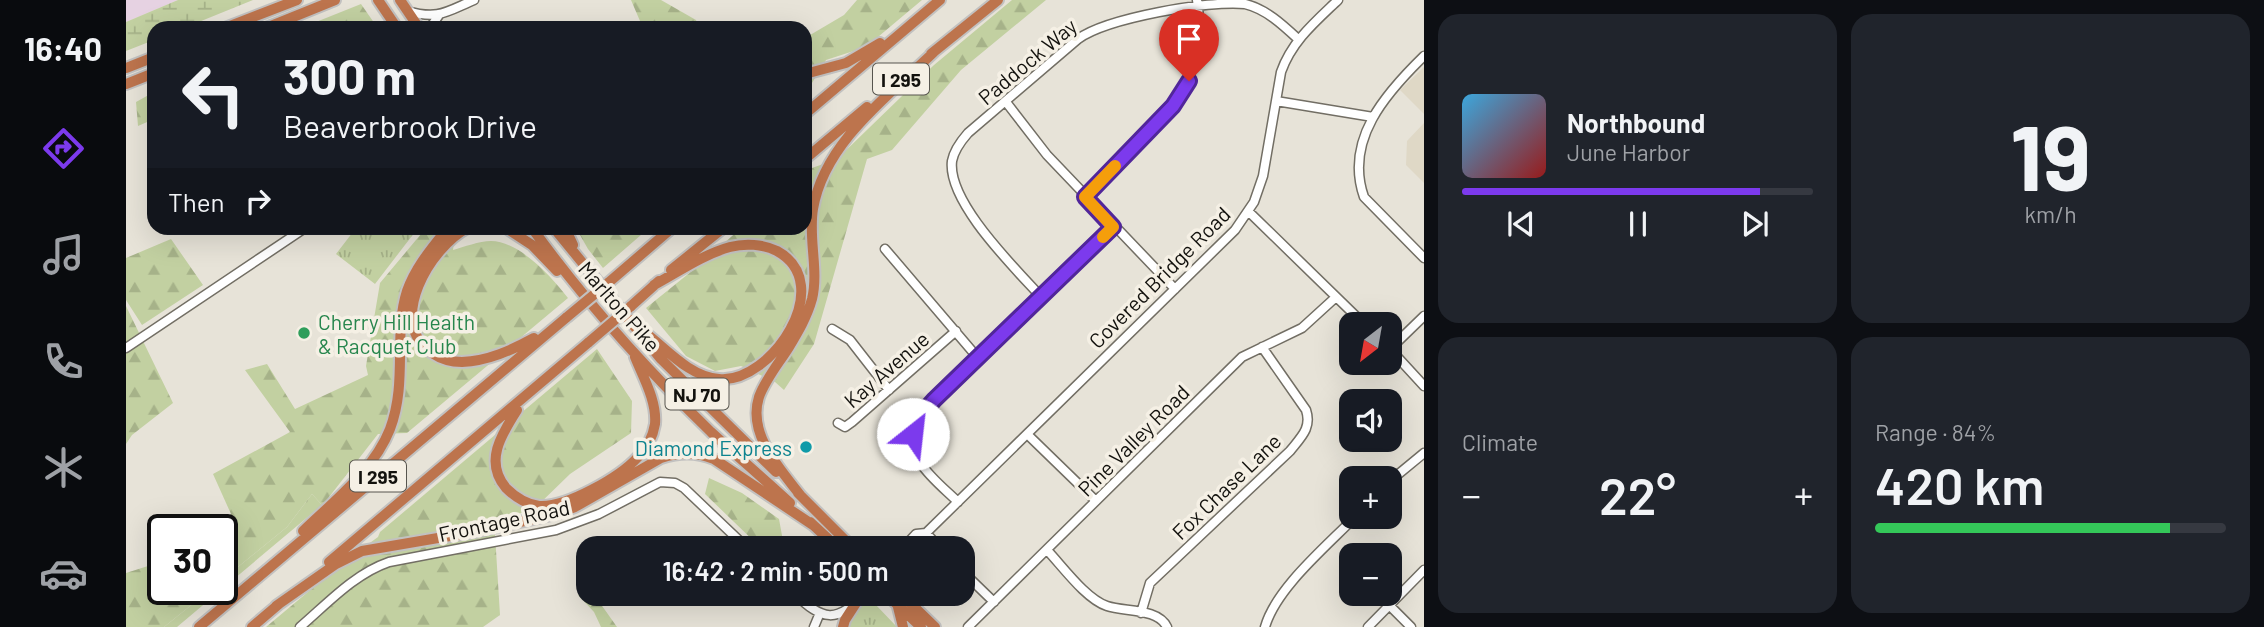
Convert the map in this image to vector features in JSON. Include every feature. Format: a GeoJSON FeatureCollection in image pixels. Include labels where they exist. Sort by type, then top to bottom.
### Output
{"type":"FeatureCollection","features":[{"type":"Feature","properties":{"kind":"highway"},"geometry":{"type":"LineString","coordinates":[[243,21],[297,0]]}},
{"type":"Feature","properties":{"kind":"highway"},"geometry":{"type":"LineString","coordinates":[[282,21],[335,0]]}},
{"type":"Feature","properties":{"kind":"highway"},"geometry":{"type":"LineString","coordinates":[[378,0],[392,21]]}},
{"type":"Feature","properties":{"kind":"highway"},"geometry":{"type":"LineString","coordinates":[[400,0],[414,21]]}},
{"type":"Feature","properties":{"kind":"highway","name":"I 295"},"geometry":{"type":"LineString","coordinates":[[812,108],[940,0]]}},
{"type":"Feature","properties":{"kind":"highway","name":"I 295"},"geometry":{"type":"LineString","coordinates":[[812,153],[998,0]]}},
{"type":"Feature","properties":{"kind":"highway"},"geometry":{"type":"LineString","coordinates":[[812,72],[845,63],[910,26]]}},
{"type":"Feature","properties":{"kind":"highway"},"geometry":{"type":"LineString","coordinates":[[801,496],[774,461],[763,441],[757,416],[759,398],[802,325],[811,299],[814,286],[813,210],[818,186],[833,154],[850,132],[934,52]]}},
{"type":"Feature","properties":{"kind":"highway"},"geometry":{"type":"LineString","coordinates":[[126,68],[147,60]]}},
{"type":"Feature","properties":{"kind":"highway"},"geometry":{"type":"LineString","coordinates":[[126,84],[147,76]]}},
{"type":"Feature","properties":{"kind":"highway"},"geometry":{"type":"LineString","coordinates":[[224,606],[349,486],[374,457],[386,437],[399,392],[403,310],[407,292],[420,263],[442,235]]}},
{"type":"Feature","properties":{"kind":"highway"},"geometry":{"type":"LineString","coordinates":[[456,235],[435,255],[416,291],[413,306],[415,330],[427,350],[449,360],[475,360],[508,351],[557,324]]}},
{"type":"Feature","properties":{"kind":"highway"},"geometry":{"type":"LineString","coordinates":[[517,235],[532,245],[576,286]]}},
{"type":"Feature","properties":{"kind":"highway","name":"Marlton Pike"},"geometry":{"type":"LineString","coordinates":[[537,235],[576,286],[633,351],[713,433],[825,536]]}},
{"type":"Feature","properties":{"kind":"highway","name":"Marlton Pike"},"geometry":{"type":"LineString","coordinates":[[560,235],[661,359],[841,536]]}},
{"type":"Feature","properties":{"kind":"highway"},"geometry":{"type":"LineString","coordinates":[[568,235],[580,261]]}},
{"type":"Feature","properties":{"kind":"highway","name":"I 295"},"geometry":{"type":"LineString","coordinates":[[199,627],[664,235]]}},
{"type":"Feature","properties":{"kind":"highway","name":"I 295"},"geometry":{"type":"LineString","coordinates":[[251,627],[523,400],[715,235]]}},
{"type":"Feature","properties":{"kind":"highway"},"geometry":{"type":"LineString","coordinates":[[630,321],[691,369],[709,378],[730,380],[755,368],[775,350],[791,327],[802,300],[800,280],[793,265],[775,251],[753,244],[730,247],[654,285]]}},
{"type":"Feature","properties":{"kind":"highway"},"geometry":{"type":"LineString","coordinates":[[523,400],[496,449],[495,467],[498,476],[510,492],[528,503],[546,506],[575,497],[608,480],[629,465],[639,457],[650,439],[655,423],[652,399],[633,351]]}},
{"type":"Feature","properties":{"kind":"highway"},"geometry":{"type":"LineString","coordinates":[[276,606],[336,564],[362,551],[479,531],[556,514],[575,507],[661,458],[675,453],[701,454],[714,459],[813,525]]}},
{"type":"Feature","properties":{"kind":"highway"},"geometry":{"type":"LineString","coordinates":[[844,627],[845,620],[854,606]]}},
{"type":"Feature","properties":{"kind":"highway"},"geometry":{"type":"LineString","coordinates":[[900,606],[903,627]]}},
{"type":"Feature","properties":{"kind":"highway"},"geometry":{"type":"LineString","coordinates":[[904,606],[921,627]]}},
{"type":"Feature","properties":{"kind":"highway"},"geometry":{"type":"LineString","coordinates":[[908,606],[935,627]]}},
{"type":"Feature","properties":{"kind":"street"},"geometry":{"type":"LineString","coordinates":[[407,11],[430,16],[439,15],[474,0]]}},
{"type":"Feature","properties":{"kind":"street","name":"Covered Bridge Road"},"geometry":{"type":"LineString","coordinates":[[914,536],[926,533],[1223,243],[1254,202],[1263,176],[1286,58],[1298,39],[1338,0]]}},
{"type":"Feature","properties":{"kind":"street"},"geometry":{"type":"LineString","coordinates":[[1085,197],[1182,95],[1191,74],[1199,22],[1197,2]]}},
{"type":"Feature","properties":{"kind":"street","name":"Paddock Way"},"geometry":{"type":"LineString","coordinates":[[1042,298],[982,230],[956,186],[952,162],[960,142],[1062,52],[1094,29],[1197,2],[1245,5],[1264,12],[1298,39]]}},
{"type":"Feature","properties":{"kind":"street"},"geometry":{"type":"LineString","coordinates":[[435,21],[439,15]]}},
{"type":"Feature","properties":{"kind":"street"},"geometry":{"type":"LineString","coordinates":[[388,16],[389,21]]}},
{"type":"Feature","properties":{"kind":"street"},"geometry":{"type":"LineString","coordinates":[[1424,56],[1386,95],[1361,144],[1359,161],[1360,184],[1364,197],[1424,258]]}},
{"type":"Feature","properties":{"kind":"street"},"geometry":{"type":"LineString","coordinates":[[1276,101],[1373,117]]}},
{"type":"Feature","properties":{"kind":"street"},"geometry":{"type":"LineString","coordinates":[[1006,102],[1047,155],[1175,289]]}},
{"type":"Feature","properties":{"kind":"street"},"geometry":{"type":"LineString","coordinates":[[1248,211],[1352,312]]}},
{"type":"Feature","properties":{"kind":"street"},"geometry":{"type":"LineString","coordinates":[[958,502],[920,463],[916,454],[913,434],[920,416],[1113,227]]}},
{"type":"Feature","properties":{"kind":"street"},"geometry":{"type":"LineString","coordinates":[[126,348],[295,235]]}},
{"type":"Feature","properties":{"kind":"street"},"geometry":{"type":"LineString","coordinates":[[885,249],[978,358]]}},
{"type":"Feature","properties":{"kind":"street","name":"Pine Valley Road"},"geometry":{"type":"LineString","coordinates":[[968,627],[1242,357],[1302,328],[1336,297]]}},
{"type":"Feature","properties":{"kind":"street"},"geometry":{"type":"LineString","coordinates":[[1402,337],[1424,316]]}},
{"type":"Feature","properties":{"kind":"street"},"geometry":{"type":"LineString","coordinates":[[832,329],[849,340],[888,390]]}},
{"type":"Feature","properties":{"kind":"street","name":"Kay Avenue"},"geometry":{"type":"LineString","coordinates":[[838,424],[845,427],[956,331]]}},
{"type":"Feature","properties":{"kind":"street","name":"Fox Chase Lane"},"geometry":{"type":"LineString","coordinates":[[1141,613],[1150,583],[1290,451],[1308,425],[1306,410],[1262,347]]}},
{"type":"Feature","properties":{"kind":"street"},"geometry":{"type":"LineString","coordinates":[[1402,362],[1424,386]]}},
{"type":"Feature","properties":{"kind":"street"},"geometry":{"type":"LineString","coordinates":[[1027,433],[1096,501]]}},
{"type":"Feature","properties":{"kind":"street"},"geometry":{"type":"LineString","coordinates":[[1402,471],[1424,453]]}},
{"type":"Feature","properties":{"kind":"street","name":"Frontage Road"},"geometry":{"type":"LineString","coordinates":[[299,627],[375,566],[556,530],[596,516],[660,482],[675,483],[684,488],[734,536]]}},
{"type":"Feature","properties":{"kind":"street"},"geometry":{"type":"LineString","coordinates":[[1265,627],[1287,588],[1344,529]]}},
{"type":"Feature","properties":{"kind":"street"},"geometry":{"type":"LineString","coordinates":[[926,533],[929,536]]}},
{"type":"Feature","properties":{"kind":"street"},"geometry":{"type":"LineString","coordinates":[[1047,550],[1096,602],[1150,614],[1164,621],[1167,627]]}},
{"type":"Feature","properties":{"kind":"street"},"geometry":{"type":"LineString","coordinates":[[1402,593],[1424,570]]}},
{"type":"Feature","properties":{"kind":"street"},"geometry":{"type":"LineString","coordinates":[[975,583],[994,602]]}},
{"type":"Feature","properties":{"kind":"street"},"geometry":{"type":"LineString","coordinates":[[807,606],[819,615],[840,613],[851,606]]}},
{"type":"Feature","properties":{"kind":"street"},"geometry":{"type":"LineString","coordinates":[[1368,627],[1390,606],[1412,627]]}},
{"type":"Feature","properties":{"kind":"street"},"geometry":{"type":"LineString","coordinates":[[814,627],[819,615]]}},
{"type":"Feature","properties":{"kind":"shaded area"},"geometry":{"type":"Polygon","coordinates":[[[126,0],[178,0],[126,22],[126,0]]]}},
{"type":"Feature","properties":{"kind":"shaded area"},"geometry":{"type":"Polygon","coordinates":[[[1424,67],[1424,114],[1400,90],[1424,67]]]}},
{"type":"Feature","properties":{"kind":"shaded area"},"geometry":{"type":"Polygon","coordinates":[[[1424,123],[1424,183],[1406,165],[1407,141],[1424,123]]]}},
{"type":"Feature","properties":{"kind":"green space"},"geometry":{"type":"Polygon","coordinates":[[[178,0],[253,0],[201,21],[147,21],[147,43],[126,51],[126,22],[178,0]]]}},
{"type":"Feature","properties":{"kind":"green space"},"geometry":{"type":"Polygon","coordinates":[[[631,0],[661,0],[696,21],[640,21],[631,0]]]}},
{"type":"Feature","properties":{"kind":"green space"},"geometry":{"type":"Polygon","coordinates":[[[857,0],[922,0],[866,47],[826,60],[812,83],[812,34],[844,15],[857,0]]]}},
{"type":"Feature","properties":{"kind":"green space"},"geometry":{"type":"Polygon","coordinates":[[[1012,0],[1046,0],[961,70],[892,150],[867,159],[814,344],[784,390],[775,382],[741,366],[715,371],[686,356],[646,308],[733,235],[812,235],[812,168],[837,159],[934,65],[1012,0]]]}},
{"type":"Feature","properties":{"kind":"green space"},"geometry":{"type":"Polygon","coordinates":[[[361,4],[373,21],[318,21],[361,4]]]}},
{"type":"Feature","properties":{"kind":"green space"},"geometry":{"type":"Polygon","coordinates":[[[147,96],[147,122],[138,126],[136,102],[147,96]]]}},
{"type":"Feature","properties":{"kind":"green space"},"geometry":{"type":"Polygon","coordinates":[[[351,235],[413,235],[375,284],[336,254],[351,235]]]}},
{"type":"Feature","properties":{"kind":"green space"},"geometry":{"type":"Polygon","coordinates":[[[420,235],[455,235],[453,250],[491,241],[513,247],[544,271],[568,298],[407,433],[378,434],[322,505],[312,494],[287,527],[238,567],[238,514],[231,514],[213,474],[290,432],[245,370],[267,364],[295,409],[368,375],[366,366],[380,283],[420,235]]]}},
{"type":"Feature","properties":{"kind":"green space"},"geometry":{"type":"Polygon","coordinates":[[[580,235],[641,235],[603,268],[580,235]]]}},
{"type":"Feature","properties":{"kind":"green space"},"geometry":{"type":"Polygon","coordinates":[[[171,239],[203,285],[142,325],[126,300],[126,258],[171,239]]]}},
{"type":"Feature","properties":{"kind":"green space"},"geometry":{"type":"Polygon","coordinates":[[[126,306],[173,403],[132,435],[126,444],[126,306]]]}},
{"type":"Feature","properties":{"kind":"green space"},"geometry":{"type":"Polygon","coordinates":[[[597,349],[632,401],[631,433],[570,474],[532,511],[494,518],[500,615],[483,627],[266,627],[378,537],[380,532],[597,349]]]}},
{"type":"Feature","properties":{"kind":"green space"},"geometry":{"type":"Polygon","coordinates":[[[709,478],[742,493],[779,519],[782,536],[749,536],[705,494],[709,478]]]}},
{"type":"Feature","properties":{"kind":"green space"},"geometry":{"type":"Polygon","coordinates":[[[312,494],[322,505],[238,576],[238,567],[287,527],[312,494]]]}},
{"type":"Feature","properties":{"kind":"green space"},"geometry":{"type":"Polygon","coordinates":[[[147,566],[147,605],[191,605],[164,627],[126,627],[126,573],[147,566]]]}},
{"type":"Feature","properties":{"kind":"green space"},"geometry":{"type":"Polygon","coordinates":[[[191,605],[203,605],[177,627],[164,627],[191,605]]]}},
{"type":"Feature","properties":{"kind":"green space"},"geometry":{"type":"Polygon","coordinates":[[[588,606],[602,606],[617,627],[601,627],[588,606]]]}},
{"type":"Feature","properties":{"kind":"green space"},"geometry":{"type":"Polygon","coordinates":[[[862,606],[877,606],[897,627],[846,627],[862,606]]]}},
{"type":"Feature","properties":{"kind":"slow traffic"},"geometry":{"type":"LineString","coordinates":[[1103,237],[1113,227],[1085,197],[1115,166]]}},
{"type":"Feature","properties":{"kind":"place","name":"Cherry Hill Health & Racquet Club"},"geometry":{"type":"Point","coordinates":[304,333]}},
{"type":"Feature","properties":{"kind":"place","name":"Diamond Express"},"geometry":{"type":"Point","coordinates":[806,447]}},
{"type":"Feature","properties":{"kind":"route"},"geometry":{"type":"LineString","coordinates":[[913,434],[920,416],[934,400],[1113,227],[1085,197],[1173,106],[1189,81]]}}]}
